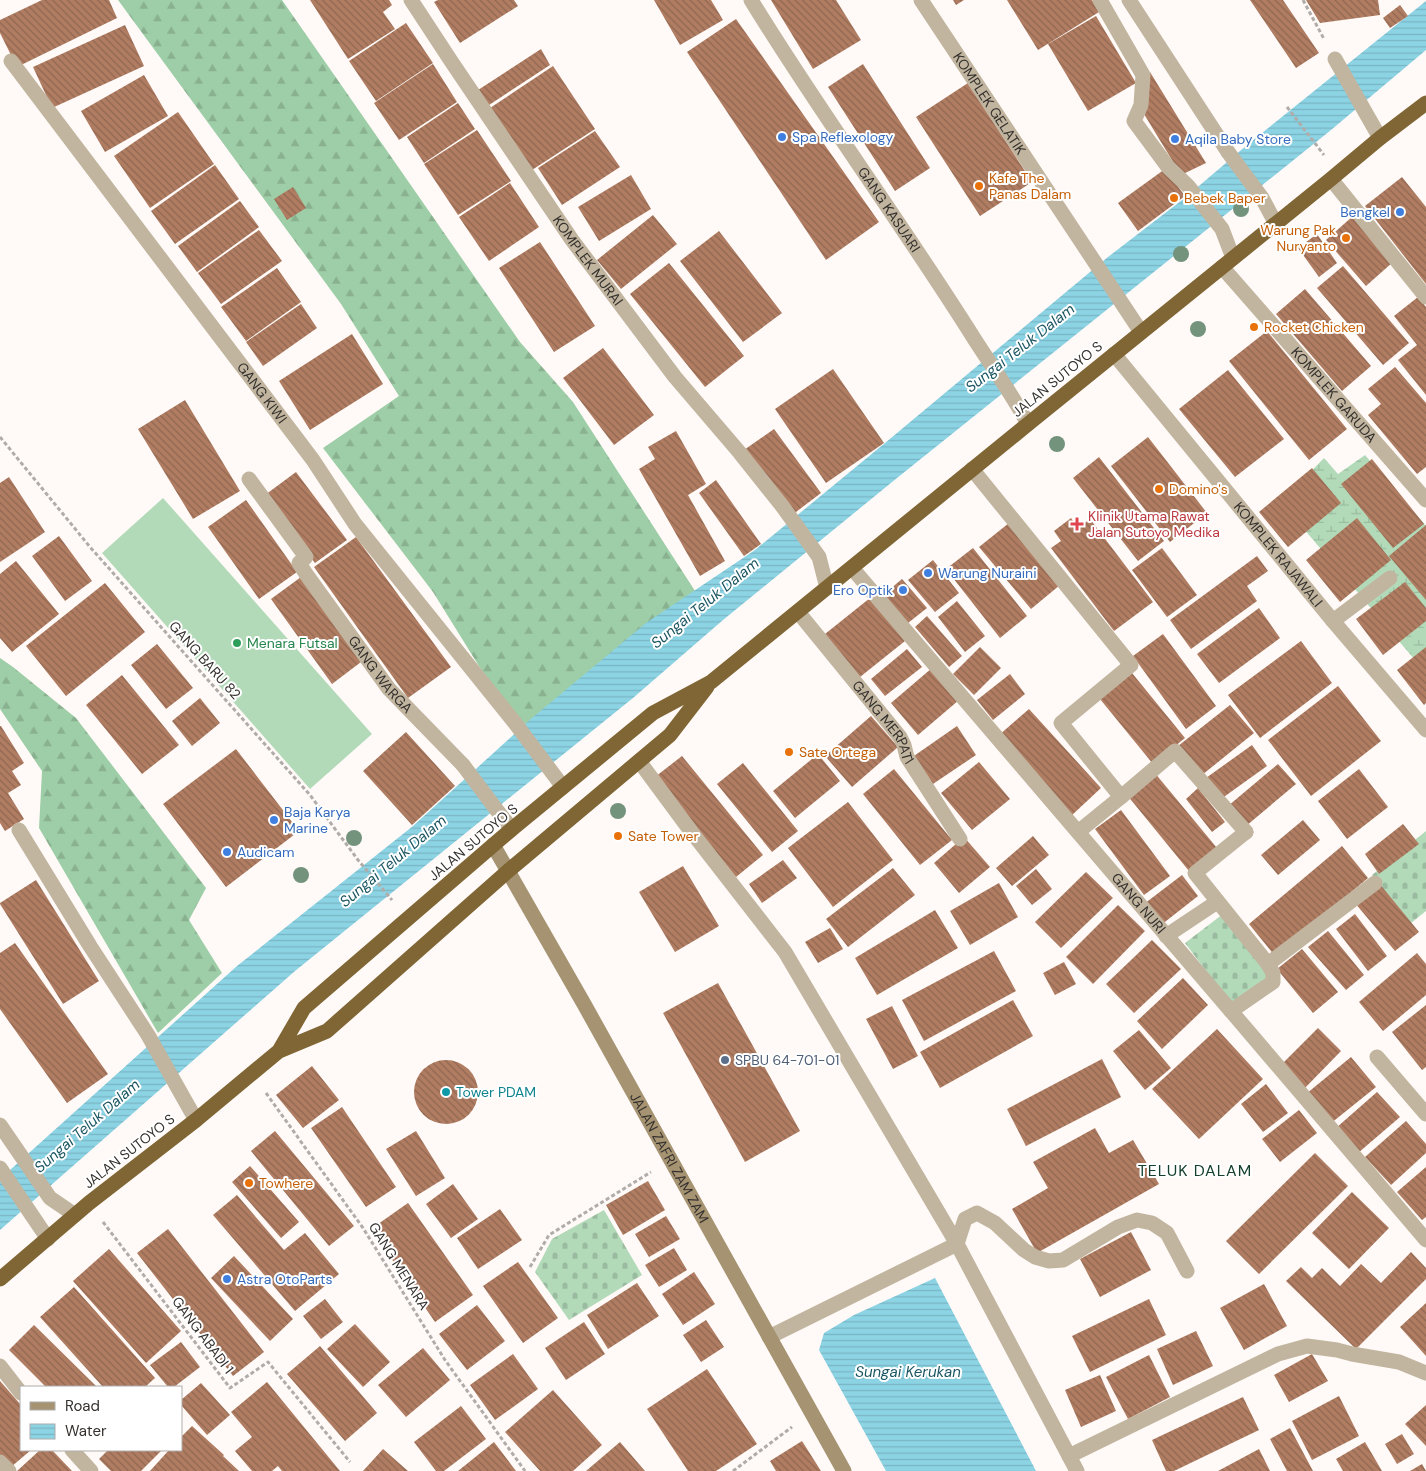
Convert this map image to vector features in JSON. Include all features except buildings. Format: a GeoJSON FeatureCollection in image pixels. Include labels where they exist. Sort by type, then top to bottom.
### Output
{"type":"FeatureCollection","features":[{"type":"Feature","properties":{"kind":"highway","name":"JALAN SUTOYO S"},"geometry":{"type":"LineString","coordinates":[[279,1051],[304,1008],[512,829],[653,713],[711,682],[1380,138],[1425,104]]}},
{"type":"Feature","properties":{"kind":"highway","name":"JALAN SUTOYO S"},"geometry":{"type":"LineString","coordinates":[[0,1279],[89,1203],[196,1120],[279,1051],[327,1031],[508,871],[670,735],[711,682]]}},
{"type":"Feature","properties":{"kind":"main road","name":"JALAN ZAFRI ZAM ZAM"},"geometry":{"type":"LineString","coordinates":[[493,845],[844,1471]]}},
{"type":"Feature","properties":{"kind":"street","name":"KOMPLEK MURAI"},"geometry":{"type":"LineString","coordinates":[[411,0],[456,70],[572,240],[675,377],[740,453],[783,507],[819,557],[827,588]]}},
{"type":"Feature","properties":{"kind":"street","name":"GANG KASUARI"},"geometry":{"type":"LineString","coordinates":[[751,0],[786,56],[942,286],[977,344],[1014,398],[1028,424]]}},
{"type":"Feature","properties":{"kind":"street","name":"KOMPLEK GELATIK"},"geometry":{"type":"LineString","coordinates":[[921,0],[1141,332]]}},
{"type":"Feature","properties":{"kind":"street"},"geometry":{"type":"LineString","coordinates":[[1100,0],[1143,74],[1141,105],[1134,121],[1168,167],[1188,186],[1222,229],[1228,263]]}},
{"type":"Feature","properties":{"kind":"street"},"geometry":{"type":"LineString","coordinates":[[1129,0],[1228,152],[1262,198],[1276,224]]}},
{"type":"Feature","properties":{"kind":"street"},"geometry":{"type":"LineString","coordinates":[[1335,60],[1380,138]]}},
{"type":"Feature","properties":{"kind":"street","name":"GANG KIWI"},"geometry":{"type":"LineString","coordinates":[[11,61],[313,460],[355,524],[563,787]]}},
{"type":"Feature","properties":{"kind":"street"},"geometry":{"type":"LineString","coordinates":[[1331,179],[1426,297]]}},
{"type":"Feature","properties":{"kind":"street","name":"KOMPLEK GARUDA"},"geometry":{"type":"LineString","coordinates":[[1228,263],[1426,500]]}},
{"type":"Feature","properties":{"kind":"street","name":"KOMPLEK RAJAWALI"},"geometry":{"type":"LineString","coordinates":[[1114,354],[1333,620],[1424,723]]}},
{"type":"Feature","properties":{"kind":"street"},"geometry":{"type":"LineString","coordinates":[[972,469],[1131,665],[1061,722],[1120,797]]}},
{"type":"Feature","properties":{"kind":"street","name":"GANG WARGA"},"geometry":{"type":"LineString","coordinates":[[249,479],[306,557],[299,563],[306,574],[389,689],[464,765],[512,829]]}},
{"type":"Feature","properties":{"kind":"street","name":"GANG NURI"},"geometry":{"type":"LineString","coordinates":[[852,568],[1426,1240]]}},
{"type":"Feature","properties":{"kind":"street"},"geometry":{"type":"LineString","coordinates":[[1333,620],[1390,578]]}},
{"type":"Feature","properties":{"kind":"street","name":"GANG MERPATI"},"geometry":{"type":"LineString","coordinates":[[798,612],[900,737],[907,757],[960,839]]}},
{"type":"Feature","properties":{"kind":"street"},"geometry":{"type":"LineString","coordinates":[[1078,832],[1175,751],[1246,832],[1195,873],[1268,964],[1273,973],[1273,982],[1231,1011]]}},
{"type":"Feature","properties":{"kind":"street"},"geometry":{"type":"LineString","coordinates":[[638,761],[786,952],[957,1244],[1077,1471]]}},
{"type":"Feature","properties":{"kind":"street"},"geometry":{"type":"LineString","coordinates":[[19,830],[90,946],[148,1035],[196,1120]]}},
{"type":"Feature","properties":{"kind":"street"},"geometry":{"type":"LineString","coordinates":[[1268,964],[1375,882]]}},
{"type":"Feature","properties":{"kind":"street"},"geometry":{"type":"LineString","coordinates":[[1166,936],[1218,902]]}},
{"type":"Feature","properties":{"kind":"street"},"geometry":{"type":"LineString","coordinates":[[1377,1057],[1426,1114]]}},
{"type":"Feature","properties":{"kind":"street"},"geometry":{"type":"LineString","coordinates":[[1,1131],[50,1198],[75,1215]]}},
{"type":"Feature","properties":{"kind":"street"},"geometry":{"type":"LineString","coordinates":[[0,1169],[48,1239]]}},
{"type":"Feature","properties":{"kind":"street"},"geometry":{"type":"LineString","coordinates":[[768,1338],[957,1244],[965,1219],[977,1213],[995,1223],[1024,1250],[1035,1257],[1050,1261],[1063,1260],[1118,1227],[1137,1220],[1152,1222],[1167,1234],[1187,1271]]}},
{"type":"Feature","properties":{"kind":"street"},"geometry":{"type":"LineString","coordinates":[[1069,1456],[1278,1354],[1307,1346],[1398,1362],[1426,1373]]}},
{"type":"Feature","properties":{"kind":"street"},"geometry":{"type":"LineString","coordinates":[[0,1366],[20,1392]]}},
{"type":"Feature","properties":{"kind":"street"},"geometry":{"type":"LineString","coordinates":[[73,1451],[91,1471]]}},
{"type":"Feature","properties":{"kind":"street"},"geometry":{"type":"LineString","coordinates":[[0,1462],[9,1471]]}},
{"type":"Feature","properties":{"kind":"path"},"geometry":{"type":"LineString","coordinates":[[1303,0],[1335,60]]}},
{"type":"Feature","properties":{"kind":"path"},"geometry":{"type":"LineString","coordinates":[[1287,107],[1322,151]]}},
{"type":"Feature","properties":{"kind":"path","name":"GANG BARU 82"},"geometry":{"type":"LineString","coordinates":[[0,437],[90,547],[310,795],[358,860],[391,899]]}},
{"type":"Feature","properties":{"kind":"path","name":"GANG MENARA"},"geometry":{"type":"LineString","coordinates":[[251,1075],[272,1100],[363,1228],[444,1360],[525,1471]]}},
{"type":"Feature","properties":{"kind":"path"},"geometry":{"type":"LineString","coordinates":[[530,1267],[549,1235],[671,1160]]}},
{"type":"Feature","properties":{"kind":"path","name":"GANG ABADI 1"},"geometry":{"type":"LineString","coordinates":[[89,1203],[230,1388],[268,1362],[350,1462]]}},
{"type":"Feature","properties":{"kind":"path"},"geometry":{"type":"LineString","coordinates":[[732,1471],[811,1413]]}},
{"type":"Feature","properties":{"kind":"green space"},"geometry":{"type":"Polygon","coordinates":[[[118,0],[282,0],[520,342],[573,402],[697,594],[531,732],[482,671],[433,592],[323,448],[399,396],[341,304],[118,0]]]}},
{"type":"Feature","properties":{"kind":"green space"},"geometry":{"type":"Polygon","coordinates":[[[1365,455],[1426,526],[1426,673],[1281,502],[1324,458],[1338,474],[1365,455]]]}},
{"type":"Feature","properties":{"kind":"green space","name":"Menara Futsal"},"geometry":{"type":"Polygon","coordinates":[[[163,498],[372,734],[310,789],[102,553],[163,498]]]}},
{"type":"Feature","properties":{"kind":"green space"},"geometry":{"type":"Polygon","coordinates":[[[0,658],[76,718],[206,888],[189,920],[222,973],[158,1033],[39,828],[42,771],[0,709],[0,658]]]}},
{"type":"Feature","properties":{"kind":"green space"},"geometry":{"type":"Polygon","coordinates":[[[1426,831],[1426,911],[1411,923],[1372,875],[1426,831]]]}},
{"type":"Feature","properties":{"kind":"green space"},"geometry":{"type":"Polygon","coordinates":[[[1223,914],[1270,975],[1231,1004],[1185,943],[1223,914]]]}},
{"type":"Feature","properties":{"kind":"green space"},"geometry":{"type":"Polygon","coordinates":[[[604,1210],[642,1275],[569,1320],[535,1272],[552,1239],[604,1210]]]}},
{"type":"Feature","properties":{"kind":"water","name":"Sungai Teluk Dalam"},"geometry":{"type":"Polygon","coordinates":[[[1426,1],[1426,50],[1331,130],[897,478],[723,620],[633,698],[295,971],[0,1230],[0,1179],[237,966],[413,826],[532,718],[646,623],[755,550],[1108,257],[1186,197],[1247,145],[1426,1]]]}},
{"type":"Feature","properties":{"kind":"water","name":"Sungai Kerukan"},"geometry":{"type":"Polygon","coordinates":[[[935,1278],[1036,1471],[886,1471],[819,1350],[824,1333],[854,1315],[935,1278]]]}},
{"type":"Feature","properties":{"kind":"place","name":"Spa Reflexology"},"geometry":{"type":"Point","coordinates":[782,137]}},
{"type":"Feature","properties":{"kind":"place","name":"Aqila Baby Store"},"geometry":{"type":"Point","coordinates":[1175,139]}},
{"type":"Feature","properties":{"kind":"place","name":"Kafe The Panas Dalam"},"geometry":{"type":"Point","coordinates":[979,186]}},
{"type":"Feature","properties":{"kind":"place","name":"Bebek Baper"},"geometry":{"type":"Point","coordinates":[1174,198]}},
{"type":"Feature","properties":{"kind":"place","name":"Bengkel"},"geometry":{"type":"Point","coordinates":[1400,212]}},
{"type":"Feature","properties":{"kind":"place","name":"Warung Pak Nuryanto"},"geometry":{"type":"Point","coordinates":[1346,238]}},
{"type":"Feature","properties":{"kind":"place","name":"Rocket Chicken"},"geometry":{"type":"Point","coordinates":[1254,327]}},
{"type":"Feature","properties":{"kind":"place","name":"Domino's"},"geometry":{"type":"Point","coordinates":[1159,489]}},
{"type":"Feature","properties":{"kind":"place","name":"Klinik Utama Rawat Jalan Sutoyo Medika"},"geometry":{"type":"Point","coordinates":[1077,524]}},
{"type":"Feature","properties":{"kind":"place","name":"Warung Nuraini"},"geometry":{"type":"Point","coordinates":[928,573]}},
{"type":"Feature","properties":{"kind":"place","name":"Ero Optik"},"geometry":{"type":"Point","coordinates":[903,590]}},
{"type":"Feature","properties":{"kind":"place","name":"Menara Futsal"},"geometry":{"type":"Point","coordinates":[237,643]}},
{"type":"Feature","properties":{"kind":"place","name":"Sate Ortega"},"geometry":{"type":"Point","coordinates":[789,752]}},
{"type":"Feature","properties":{"kind":"place","name":"Baja Karya Marine"},"geometry":{"type":"Point","coordinates":[274,820]}},
{"type":"Feature","properties":{"kind":"place","name":"Sate Tower"},"geometry":{"type":"Point","coordinates":[618,836]}},
{"type":"Feature","properties":{"kind":"place","name":"Audicam"},"geometry":{"type":"Point","coordinates":[227,852]}},
{"type":"Feature","properties":{"kind":"place","name":"SPBU 64-701-01"},"geometry":{"type":"Point","coordinates":[725,1060]}},
{"type":"Feature","properties":{"kind":"place","name":"Tower PDAM"},"geometry":{"type":"Point","coordinates":[446,1092]}},
{"type":"Feature","properties":{"kind":"place","name":"Towhere"},"geometry":{"type":"Point","coordinates":[249,1183]}},
{"type":"Feature","properties":{"kind":"place","name":"Astra OtoParts"},"geometry":{"type":"Point","coordinates":[227,1279]}},
{"type":"Feature","properties":{"kind":"district","name":"TELUK DALAM"},"geometry":{"type":"Point","coordinates":[1195,1170]}}]}
